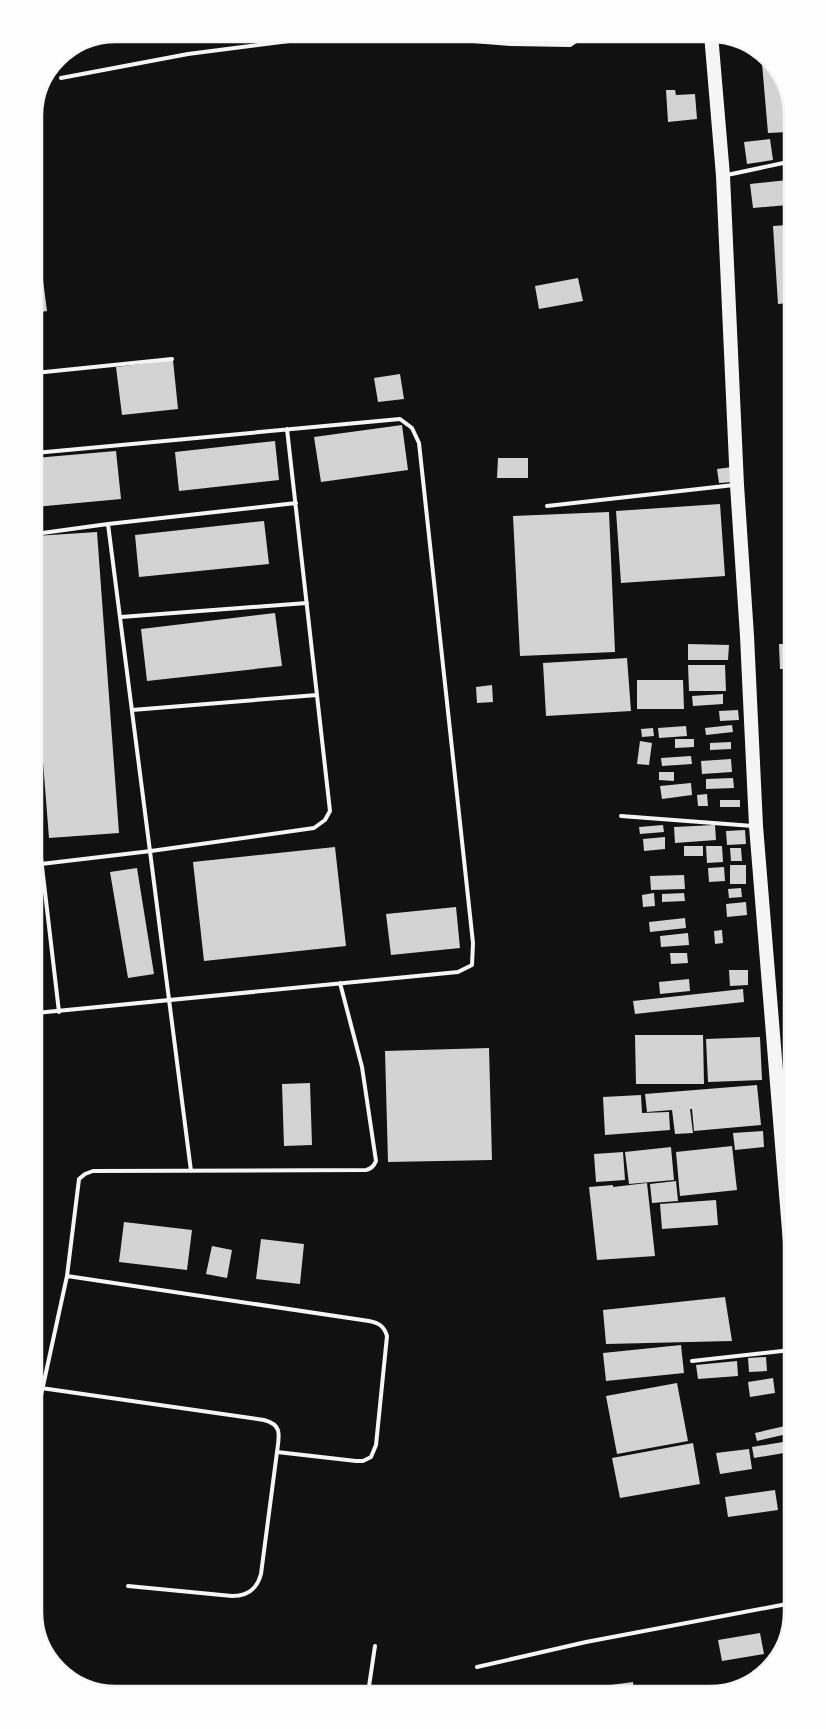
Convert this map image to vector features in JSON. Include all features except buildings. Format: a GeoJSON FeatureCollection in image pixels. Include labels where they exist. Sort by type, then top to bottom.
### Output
{"type":"FeatureCollection","features":[{"type":"Feature","properties":{"kind":"highway"},"geometry":{"type":"LineString","coordinates":[[712,43],[723,176],[736,485],[747,636],[756,826],[784,1169]]}},
{"type":"Feature","properties":{"kind":"lane"},"geometry":{"type":"LineString","coordinates":[[61,78],[188,54],[279,42]]}},
{"type":"Feature","properties":{"kind":"lane"},"geometry":{"type":"LineString","coordinates":[[494,43],[570,45],[573,43]]}},
{"type":"Feature","properties":{"kind":"lane"},"geometry":{"type":"LineString","coordinates":[[723,176],[784,163]]}},
{"type":"Feature","properties":{"kind":"lane"},"geometry":{"type":"LineString","coordinates":[[43,372],[172,359]]}},
{"type":"Feature","properties":{"kind":"lane"},"geometry":{"type":"LineString","coordinates":[[42,1013],[458,972],[472,965],[473,943],[419,443],[412,428],[400,419],[43,452]]}},
{"type":"Feature","properties":{"kind":"lane"},"geometry":{"type":"LineString","coordinates":[[42,864],[314,828],[325,820],[330,810],[287,429]]}},
{"type":"Feature","properties":{"kind":"lane"},"geometry":{"type":"LineString","coordinates":[[547,506],[736,485]]}},
{"type":"Feature","properties":{"kind":"lane"},"geometry":{"type":"LineString","coordinates":[[43,533],[296,503]]}},
{"type":"Feature","properties":{"kind":"lane"},"geometry":{"type":"LineString","coordinates":[[108,524],[191,1171]]}},
{"type":"Feature","properties":{"kind":"lane"},"geometry":{"type":"LineString","coordinates":[[121,617],[307,603]]}},
{"type":"Feature","properties":{"kind":"lane"},"geometry":{"type":"LineString","coordinates":[[132,710],[317,695]]}},
{"type":"Feature","properties":{"kind":"lane"},"geometry":{"type":"LineString","coordinates":[[621,816],[756,826]]}},
{"type":"Feature","properties":{"kind":"lane"},"geometry":{"type":"LineString","coordinates":[[42,877],[58,1012]]}},
{"type":"Feature","properties":{"kind":"lane"},"geometry":{"type":"LineString","coordinates":[[42,1383],[67,1276],[79,1179],[85,1174],[94,1171],[370,1170],[375,1164],[362,1067],[340,983]]}},
{"type":"Feature","properties":{"kind":"lane"},"geometry":{"type":"LineString","coordinates":[[67,1276],[380,1324],[385,1329],[387,1336],[376,1445],[371,1457],[363,1461],[356,1461],[277,1452]]}},
{"type":"Feature","properties":{"kind":"lane"},"geometry":{"type":"LineString","coordinates":[[692,1361],[784,1351]]}},
{"type":"Feature","properties":{"kind":"lane"},"geometry":{"type":"LineString","coordinates":[[42,1388],[264,1420],[272,1422],[277,1427],[279,1434],[261,1574],[254,1589],[241,1596],[232,1596],[128,1586]]}},
{"type":"Feature","properties":{"kind":"lane"},"geometry":{"type":"LineString","coordinates":[[477,1667],[586,1642],[784,1605]]}},
{"type":"Feature","properties":{"kind":"lane"},"geometry":{"type":"LineString","coordinates":[[369,1686],[375,1646]]}}]}
